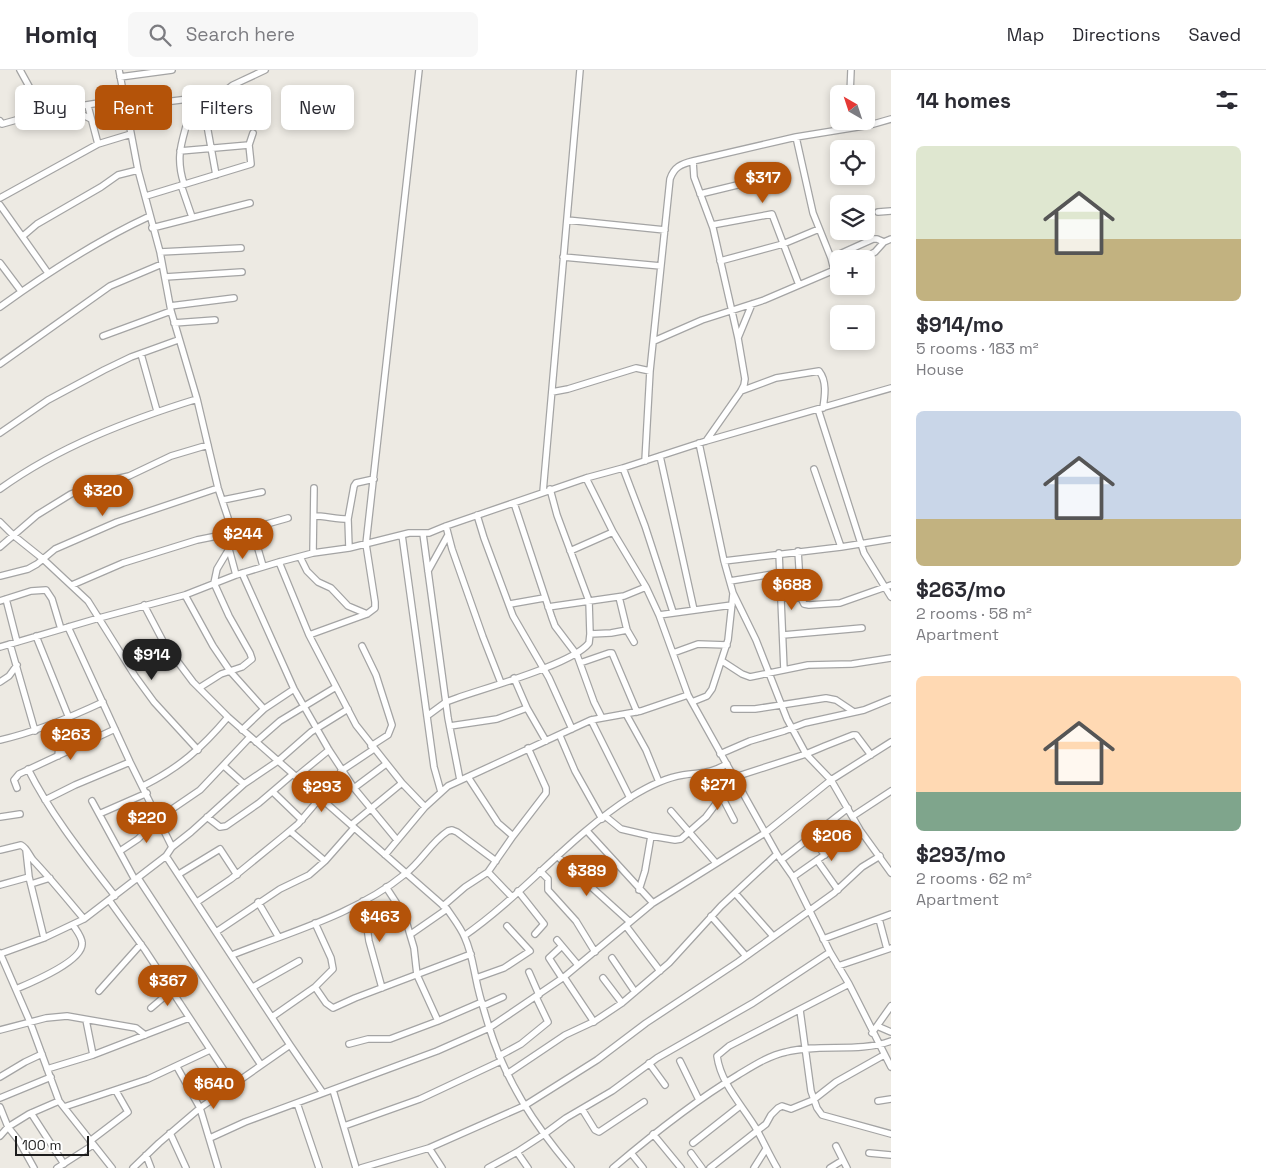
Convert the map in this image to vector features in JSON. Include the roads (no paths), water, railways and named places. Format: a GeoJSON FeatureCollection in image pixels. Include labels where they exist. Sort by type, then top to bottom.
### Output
{"type":"FeatureCollection","features":[{"type":"Feature","properties":{"kind":"street"},"geometry":{"type":"LineString","coordinates":[[20,70],[28,85]]}},
{"type":"Feature","properties":{"kind":"street"},"geometry":{"type":"LineString","coordinates":[[119,70],[121,85]]}},
{"type":"Feature","properties":{"kind":"street"},"geometry":{"type":"LineString","coordinates":[[120,77],[172,70]]}},
{"type":"Feature","properties":{"kind":"street"},"geometry":{"type":"LineString","coordinates":[[233,85],[265,70]]}},
{"type":"Feature","properties":{"kind":"street"},"geometry":{"type":"LineString","coordinates":[[309,634],[367,614],[375,608],[376,602],[366,544],[419,70]]}},
{"type":"Feature","properties":{"kind":"street"},"geometry":{"type":"LineString","coordinates":[[427,716],[446,702],[544,668],[575,653],[587,645],[590,634],[589,601],[546,491],[552,392],[580,70]]}},
{"type":"Feature","properties":{"kind":"street"},"geometry":{"type":"LineString","coordinates":[[850,85],[851,70]]}},
{"type":"Feature","properties":{"kind":"street"},"geometry":{"type":"LineString","coordinates":[[85,106],[95,105]]}},
{"type":"Feature","properties":{"kind":"street"},"geometry":{"type":"LineString","coordinates":[[88,106],[98,144]]}},
{"type":"Feature","properties":{"kind":"street"},"geometry":{"type":"LineString","coordinates":[[85,116],[91,119]]}},
{"type":"Feature","properties":{"kind":"street"},"geometry":{"type":"LineString","coordinates":[[875,121],[891,119]]}},
{"type":"Feature","properties":{"kind":"street"},"geometry":{"type":"LineString","coordinates":[[1,123],[15,120]]}},
{"type":"Feature","properties":{"kind":"street"},"geometry":{"type":"LineString","coordinates":[[130,130],[152,228],[160,252],[170,308],[197,399],[218,488],[223,500],[230,533],[230,549],[239,574],[294,689],[328,750],[354,788],[397,840]]}},
{"type":"Feature","properties":{"kind":"street"},"geometry":{"type":"LineString","coordinates":[[184,130],[179,162],[192,217]]}},
{"type":"Feature","properties":{"kind":"street"},"geometry":{"type":"LineString","coordinates":[[208,130],[216,175]]}},
{"type":"Feature","properties":{"kind":"street"},"geometry":{"type":"LineString","coordinates":[[645,461],[650,371],[670,179],[673,171],[680,165],[693,160],[830,130]]}},
{"type":"Feature","properties":{"kind":"street"},"geometry":{"type":"LineString","coordinates":[[0,198],[98,144],[131,134]]}},
{"type":"Feature","properties":{"kind":"street"},"geometry":{"type":"LineString","coordinates":[[146,196],[251,164],[249,145],[253,134]]}},
{"type":"Feature","properties":{"kind":"street"},"geometry":{"type":"LineString","coordinates":[[796,138],[806,184],[819,228],[830,256]]}},
{"type":"Feature","properties":{"kind":"street"},"geometry":{"type":"LineString","coordinates":[[180,151],[249,145]]}},
{"type":"Feature","properties":{"kind":"street"},"geometry":{"type":"LineString","coordinates":[[693,160],[693,173],[712,225],[738,338],[745,379],[741,391],[706,441]]}},
{"type":"Feature","properties":{"kind":"street"},"geometry":{"type":"LineString","coordinates":[[23,236],[37,224],[70,206],[118,175],[138,170]]}},
{"type":"Feature","properties":{"kind":"street"},"geometry":{"type":"LineString","coordinates":[[700,194],[762,179]]}},
{"type":"Feature","properties":{"kind":"street"},"geometry":{"type":"LineString","coordinates":[[152,228],[250,203]]}},
{"type":"Feature","properties":{"kind":"street"},"geometry":{"type":"LineString","coordinates":[[0,205],[48,273]]}},
{"type":"Feature","properties":{"kind":"street"},"geometry":{"type":"LineString","coordinates":[[878,212],[891,210]]}},
{"type":"Feature","properties":{"kind":"street"},"geometry":{"type":"LineString","coordinates":[[712,225],[771,213],[799,285]]}},
{"type":"Feature","properties":{"kind":"street"},"geometry":{"type":"LineString","coordinates":[[0,307],[48,273],[121,230],[150,216]]}},
{"type":"Feature","properties":{"kind":"street"},"geometry":{"type":"LineString","coordinates":[[567,220],[665,230]]}},
{"type":"Feature","properties":{"kind":"street"},"geometry":{"type":"LineString","coordinates":[[720,261],[783,244],[819,228]]}},
{"type":"Feature","properties":{"kind":"street"},"geometry":{"type":"LineString","coordinates":[[849,250],[873,239],[884,242]]}},
{"type":"Feature","properties":{"kind":"street"},"geometry":{"type":"LineString","coordinates":[[875,252],[884,242],[891,239]]}},
{"type":"Feature","properties":{"kind":"street"},"geometry":{"type":"LineString","coordinates":[[160,252],[241,248]]}},
{"type":"Feature","properties":{"kind":"street"},"geometry":{"type":"LineString","coordinates":[[563,256],[661,266]]}},
{"type":"Feature","properties":{"kind":"street"},"geometry":{"type":"LineString","coordinates":[[0,263],[21,291]]}},
{"type":"Feature","properties":{"kind":"street"},"geometry":{"type":"LineString","coordinates":[[0,364],[110,286],[162,264]]}},
{"type":"Feature","properties":{"kind":"street"},"geometry":{"type":"LineString","coordinates":[[165,277],[242,272]]}},
{"type":"Feature","properties":{"kind":"street"},"geometry":{"type":"LineString","coordinates":[[654,341],[702,320],[752,304],[830,272]]}},
{"type":"Feature","properties":{"kind":"street"},"geometry":{"type":"LineString","coordinates":[[103,336],[170,308],[234,298]]}},
{"type":"Feature","properties":{"kind":"street"},"geometry":{"type":"LineString","coordinates":[[738,338],[752,304]]}},
{"type":"Feature","properties":{"kind":"street"},"geometry":{"type":"LineString","coordinates":[[174,323],[215,320]]}},
{"type":"Feature","properties":{"kind":"street"},"geometry":{"type":"LineString","coordinates":[[0,432],[48,400],[115,364],[178,340]]}},
{"type":"Feature","properties":{"kind":"street"},"geometry":{"type":"LineString","coordinates":[[141,354],[157,411]]}},
{"type":"Feature","properties":{"kind":"street"},"geometry":{"type":"LineString","coordinates":[[552,392],[568,389],[636,368],[650,371]]}},
{"type":"Feature","properties":{"kind":"street"},"geometry":{"type":"LineString","coordinates":[[741,391],[776,378],[819,371],[825,389],[820,408],[861,543],[866,558],[888,586],[891,597]]}},
{"type":"Feature","properties":{"kind":"street"},"geometry":{"type":"LineString","coordinates":[[0,646],[185,595],[239,574],[300,556],[349,548],[415,532],[423,534],[434,532],[446,526],[586,478],[699,443],[891,388]]}},
{"type":"Feature","properties":{"kind":"street"},"geometry":{"type":"LineString","coordinates":[[0,489],[77,444],[157,411],[197,399]]}},
{"type":"Feature","properties":{"kind":"street"},"geometry":{"type":"LineString","coordinates":[[699,443],[724,561],[733,593],[770,673],[780,704],[806,754],[832,780],[860,830],[891,873]]}},
{"type":"Feature","properties":{"kind":"street"},"geometry":{"type":"LineString","coordinates":[[0,547],[37,515],[71,494],[103,482],[129,476],[171,456],[208,444]]}},
{"type":"Feature","properties":{"kind":"street"},"geometry":{"type":"LineString","coordinates":[[660,456],[694,610]]}},
{"type":"Feature","properties":{"kind":"street"},"geometry":{"type":"LineString","coordinates":[[623,468],[645,526],[673,612]]}},
{"type":"Feature","properties":{"kind":"street"},"geometry":{"type":"LineString","coordinates":[[814,469],[841,547]]}},
{"type":"Feature","properties":{"kind":"street"},"geometry":{"type":"LineString","coordinates":[[586,478],[613,532],[646,588],[659,615],[688,695],[777,854],[793,877],[823,939],[849,984],[891,1067]]}},
{"type":"Feature","properties":{"kind":"street"},"geometry":{"type":"LineString","coordinates":[[349,548],[348,519],[354,484],[374,479]]}},
{"type":"Feature","properties":{"kind":"street"},"geometry":{"type":"LineString","coordinates":[[0,576],[28,569],[55,549],[117,522],[218,488]]}},
{"type":"Feature","properties":{"kind":"street"},"geometry":{"type":"LineString","coordinates":[[313,553],[314,488]]}},
{"type":"Feature","properties":{"kind":"street"},"geometry":{"type":"LineString","coordinates":[[223,500],[262,492]]}},
{"type":"Feature","properties":{"kind":"street"},"geometry":{"type":"LineString","coordinates":[[514,503],[544,598],[555,626],[575,653],[602,718]]}},
{"type":"Feature","properties":{"kind":"street"},"geometry":{"type":"LineString","coordinates":[[477,515],[517,624],[544,668],[572,729]]}},
{"type":"Feature","properties":{"kind":"street"},"geometry":{"type":"LineString","coordinates":[[314,516],[348,519]]}},
{"type":"Feature","properties":{"kind":"street"},"geometry":{"type":"LineString","coordinates":[[72,585],[123,563],[196,540],[288,518]]}},
{"type":"Feature","properties":{"kind":"street"},"geometry":{"type":"LineString","coordinates":[[0,522],[13,536],[43,559],[88,601],[122,656],[154,702],[198,750]]}},
{"type":"Feature","properties":{"kind":"street"},"geometry":{"type":"LineString","coordinates":[[446,526],[483,638],[501,683]]}},
{"type":"Feature","properties":{"kind":"street"},"geometry":{"type":"LineString","coordinates":[[252,528],[264,566]]}},
{"type":"Feature","properties":{"kind":"street"},"geometry":{"type":"LineString","coordinates":[[570,551],[613,532]]}},
{"type":"Feature","properties":{"kind":"street"},"geometry":{"type":"LineString","coordinates":[[423,534],[446,702],[460,780]]}},
{"type":"Feature","properties":{"kind":"street"},"geometry":{"type":"LineString","coordinates":[[402,535],[434,768],[441,792]]}},
{"type":"Feature","properties":{"kind":"street"},"geometry":{"type":"LineString","coordinates":[[428,571],[448,535]]}},
{"type":"Feature","properties":{"kind":"street"},"geometry":{"type":"LineString","coordinates":[[724,561],[891,539]]}},
{"type":"Feature","properties":{"kind":"street"},"geometry":{"type":"LineString","coordinates":[[199,688],[218,675],[242,667],[252,657],[214,584],[217,569],[230,549]]}},
{"type":"Feature","properties":{"kind":"street"},"geometry":{"type":"LineString","coordinates":[[798,551],[801,598],[804,604],[831,604],[850,600],[888,586]]}},
{"type":"Feature","properties":{"kind":"street"},"geometry":{"type":"LineString","coordinates":[[779,553],[784,670]]}},
{"type":"Feature","properties":{"kind":"street"},"geometry":{"type":"LineString","coordinates":[[300,556],[307,571],[318,582],[331,588],[348,606],[367,614]]}},
{"type":"Feature","properties":{"kind":"street"},"geometry":{"type":"LineString","coordinates":[[279,562],[309,634],[356,725],[402,784],[425,807]]}},
{"type":"Feature","properties":{"kind":"street"},"geometry":{"type":"LineString","coordinates":[[730,581],[780,573]]}},
{"type":"Feature","properties":{"kind":"street"},"geometry":{"type":"LineString","coordinates":[[548,608],[619,597],[646,588]]}},
{"type":"Feature","properties":{"kind":"street"},"geometry":{"type":"LineString","coordinates":[[17,642],[3,600],[30,592],[46,590],[52,599],[61,629]]}},
{"type":"Feature","properties":{"kind":"street"},"geometry":{"type":"LineString","coordinates":[[692,702],[707,696],[711,692],[727,645],[731,625],[733,593]]}},
{"type":"Feature","properties":{"kind":"street"},"geometry":{"type":"LineString","coordinates":[[185,595],[213,646],[230,671],[264,709]]}},
{"type":"Feature","properties":{"kind":"street"},"geometry":{"type":"LineString","coordinates":[[619,597],[627,630],[634,642]]}},
{"type":"Feature","properties":{"kind":"street"},"geometry":{"type":"LineString","coordinates":[[510,604],[544,598]]}},
{"type":"Feature","properties":{"kind":"street"},"geometry":{"type":"LineString","coordinates":[[781,598],[801,598]]}},
{"type":"Feature","properties":{"kind":"street"},"geometry":{"type":"LineString","coordinates":[[144,605],[164,643],[199,688],[242,730],[445,907],[464,936],[471,954],[489,1028],[507,1074],[524,1106],[570,1168]]}},
{"type":"Feature","properties":{"kind":"street"},"geometry":{"type":"LineString","coordinates":[[659,615],[732,605]]}},
{"type":"Feature","properties":{"kind":"street"},"geometry":{"type":"LineString","coordinates":[[68,627],[130,762],[172,847]]}},
{"type":"Feature","properties":{"kind":"street"},"geometry":{"type":"LineString","coordinates":[[783,634],[862,628]]}},
{"type":"Feature","properties":{"kind":"street"},"geometry":{"type":"LineString","coordinates":[[590,634],[627,630]]}},
{"type":"Feature","properties":{"kind":"street"},"geometry":{"type":"LineString","coordinates":[[36,636],[69,718]]}},
{"type":"Feature","properties":{"kind":"street"},"geometry":{"type":"LineString","coordinates":[[10,644],[35,731]]}},
{"type":"Feature","properties":{"kind":"street"},"geometry":{"type":"LineString","coordinates":[[673,653],[698,644],[727,645]]}},
{"type":"Feature","properties":{"kind":"street"},"geometry":{"type":"LineString","coordinates":[[341,771],[388,735],[392,725],[373,668],[362,646]]}},
{"type":"Feature","properties":{"kind":"street"},"geometry":{"type":"LineString","coordinates":[[580,663],[609,652],[612,653],[637,712]]}},
{"type":"Feature","properties":{"kind":"street"},"geometry":{"type":"LineString","coordinates":[[722,661],[750,677],[808,665],[852,664],[891,658]]}},
{"type":"Feature","properties":{"kind":"street"},"geometry":{"type":"LineString","coordinates":[[0,682],[9,676],[17,665]]}},
{"type":"Feature","properties":{"kind":"street"},"geometry":{"type":"LineString","coordinates":[[514,678],[527,708],[546,741]]}},
{"type":"Feature","properties":{"kind":"street"},"geometry":{"type":"LineString","coordinates":[[256,742],[280,721],[336,687]]}},
{"type":"Feature","properties":{"kind":"street"},"geometry":{"type":"LineString","coordinates":[[242,730],[264,709],[294,689]]}},
{"type":"Feature","properties":{"kind":"street"},"geometry":{"type":"LineString","coordinates":[[385,855],[425,807],[441,792],[460,780],[528,748],[560,736],[591,720],[637,712],[688,695]]}},
{"type":"Feature","properties":{"kind":"street"},"geometry":{"type":"LineString","coordinates":[[734,708],[756,709],[831,698],[854,712]]}},
{"type":"Feature","properties":{"kind":"street"},"geometry":{"type":"LineString","coordinates":[[720,754],[804,723],[854,712],[891,699]]}},
{"type":"Feature","properties":{"kind":"street"},"geometry":{"type":"LineString","coordinates":[[0,740],[35,731],[69,718],[102,702]]}},
{"type":"Feature","properties":{"kind":"street"},"geometry":{"type":"LineString","coordinates":[[450,726],[497,719],[527,708]]}},
{"type":"Feature","properties":{"kind":"street"},"geometry":{"type":"LineString","coordinates":[[112,1168],[60,1101],[30,1022],[0,954],[44,938],[84,919],[166,856],[172,847],[244,784],[278,761],[317,728],[348,709]]}},
{"type":"Feature","properties":{"kind":"street"},"geometry":{"type":"LineString","coordinates":[[626,714],[646,750],[659,782]]}},
{"type":"Feature","properties":{"kind":"street"},"geometry":{"type":"LineString","coordinates":[[143,786],[169,772],[198,750],[228,717]]}},
{"type":"Feature","properties":{"kind":"street"},"geometry":{"type":"LineString","coordinates":[[591,720],[630,798]]}},
{"type":"Feature","properties":{"kind":"street"},"geometry":{"type":"LineString","coordinates":[[56,723],[69,751]]}},
{"type":"Feature","properties":{"kind":"street"},"geometry":{"type":"LineString","coordinates":[[16,788],[14,783],[16,778],[28,769],[115,729]]}},
{"type":"Feature","properties":{"kind":"street"},"geometry":{"type":"LineString","coordinates":[[560,736],[574,771],[603,818],[621,830],[675,840],[681,839],[690,832],[713,809],[720,793],[735,777],[806,754],[856,735],[871,755]]}},
{"type":"Feature","properties":{"kind":"street"},"geometry":{"type":"LineString","coordinates":[[120,851],[138,839],[159,818],[200,790],[250,737]]}},
{"type":"Feature","properties":{"kind":"street"},"geometry":{"type":"LineString","coordinates":[[58,756],[62,738]]}},
{"type":"Feature","properties":{"kind":"street"},"geometry":{"type":"LineString","coordinates":[[210,1138],[245,1122],[437,1051],[489,1028],[563,978],[653,903],[765,833],[832,780],[891,742]]}},
{"type":"Feature","properties":{"kind":"street"},"geometry":{"type":"LineString","coordinates":[[411,934],[445,907],[465,887],[488,872],[547,791],[528,748]]}},
{"type":"Feature","properties":{"kind":"street"},"geometry":{"type":"LineString","coordinates":[[207,816],[220,827],[226,826],[260,804],[328,750]]}},
{"type":"Feature","properties":{"kind":"street"},"geometry":{"type":"LineString","coordinates":[[45,800],[130,762]]}},
{"type":"Feature","properties":{"kind":"street"},"geometry":{"type":"LineString","coordinates":[[354,788],[386,764]]}},
{"type":"Feature","properties":{"kind":"street"},"geometry":{"type":"LineString","coordinates":[[464,936],[485,921],[557,856],[630,798],[659,782],[683,775],[705,773],[726,764]]}},
{"type":"Feature","properties":{"kind":"street"},"geometry":{"type":"LineString","coordinates":[[224,766],[244,784]]}},
{"type":"Feature","properties":{"kind":"street"},"geometry":{"type":"LineString","coordinates":[[28,769],[45,800],[83,856],[115,896]]}},
{"type":"Feature","properties":{"kind":"street"},"geometry":{"type":"LineString","coordinates":[[468,777],[498,822],[513,836]]}},
{"type":"Feature","properties":{"kind":"street"},"geometry":{"type":"LineString","coordinates":[[216,932],[258,902],[280,889],[304,879],[325,861],[352,826],[370,808],[402,784]]}},
{"type":"Feature","properties":{"kind":"street"},"geometry":{"type":"LineString","coordinates":[[853,816],[891,791]]}},
{"type":"Feature","properties":{"kind":"street"},"geometry":{"type":"LineString","coordinates":[[273,792],[302,820]]}},
{"type":"Feature","properties":{"kind":"street"},"geometry":{"type":"LineString","coordinates":[[720,793],[734,820]]}},
{"type":"Feature","properties":{"kind":"street"},"geometry":{"type":"LineString","coordinates":[[99,814],[146,794]]}},
{"type":"Feature","properties":{"kind":"street"},"geometry":{"type":"LineString","coordinates":[[197,902],[237,875],[290,831],[320,798]]}},
{"type":"Feature","properties":{"kind":"street"},"geometry":{"type":"LineString","coordinates":[[92,801],[137,879],[261,1065]]}},
{"type":"Feature","properties":{"kind":"street"},"geometry":{"type":"LineString","coordinates":[[781,860],[812,838],[848,808]]}},
{"type":"Feature","properties":{"kind":"street"},"geometry":{"type":"LineString","coordinates":[[671,811],[716,863]]}},
{"type":"Feature","properties":{"kind":"street"},"geometry":{"type":"LineString","coordinates":[[0,817],[20,814]]}},
{"type":"Feature","properties":{"kind":"street"},"geometry":{"type":"LineString","coordinates":[[232,955],[315,923],[363,901],[406,874],[444,834],[452,830],[458,832],[496,861]]}},
{"type":"Feature","properties":{"kind":"street"},"geometry":{"type":"LineString","coordinates":[[793,877],[860,830]]}},
{"type":"Feature","properties":{"kind":"street"},"geometry":{"type":"LineString","coordinates":[[290,831],[325,861]]}},
{"type":"Feature","properties":{"kind":"street"},"geometry":{"type":"LineString","coordinates":[[587,832],[653,903]]}},
{"type":"Feature","properties":{"kind":"street"},"geometry":{"type":"LineString","coordinates":[[639,890],[645,871],[651,836]]}},
{"type":"Feature","properties":{"kind":"street"},"geometry":{"type":"LineString","coordinates":[[812,838],[825,855]]}},
{"type":"Feature","properties":{"kind":"street"},"geometry":{"type":"LineString","coordinates":[[0,850],[21,845],[84,919]]}},
{"type":"Feature","properties":{"kind":"street"},"geometry":{"type":"LineString","coordinates":[[179,874],[220,849],[237,875]]}},
{"type":"Feature","properties":{"kind":"street"},"geometry":{"type":"LineString","coordinates":[[26,850],[30,881],[44,938]]}},
{"type":"Feature","properties":{"kind":"street"},"geometry":{"type":"LineString","coordinates":[[507,1074],[565,1035],[594,1022],[636,992],[680,952],[711,916],[777,854]]}},
{"type":"Feature","properties":{"kind":"street"},"geometry":{"type":"LineString","coordinates":[[166,856],[290,1045],[324,1093]]}},
{"type":"Feature","properties":{"kind":"street"},"geometry":{"type":"LineString","coordinates":[[557,856],[628,924],[660,971]]}},
{"type":"Feature","properties":{"kind":"street"},"geometry":{"type":"LineString","coordinates":[[361,1168],[429,1148],[524,1106],[597,1060],[646,1023],[746,956],[838,890],[862,867],[880,856]]}},
{"type":"Feature","properties":{"kind":"street"},"geometry":{"type":"LineString","coordinates":[[817,860],[838,890]]}},
{"type":"Feature","properties":{"kind":"street"},"geometry":{"type":"LineString","coordinates":[[540,871],[548,879],[548,890],[576,921],[595,952]]}},
{"type":"Feature","properties":{"kind":"street"},"geometry":{"type":"LineString","coordinates":[[488,872],[512,896]]}},
{"type":"Feature","properties":{"kind":"street"},"geometry":{"type":"LineString","coordinates":[[0,885],[50,878]]}},
{"type":"Feature","properties":{"kind":"street"},"geometry":{"type":"LineString","coordinates":[[386,887],[399,907],[411,934],[417,975],[438,1022]]}},
{"type":"Feature","properties":{"kind":"street"},"geometry":{"type":"LineString","coordinates":[[518,891],[544,924],[535,934]]}},
{"type":"Feature","properties":{"kind":"street"},"geometry":{"type":"LineString","coordinates":[[735,893],[773,936]]}},
{"type":"Feature","properties":{"kind":"street"},"geometry":{"type":"LineString","coordinates":[[109,900],[141,944],[233,1084]]}},
{"type":"Feature","properties":{"kind":"street"},"geometry":{"type":"LineString","coordinates":[[363,901],[369,941],[382,988]]}},
{"type":"Feature","properties":{"kind":"street"},"geometry":{"type":"LineString","coordinates":[[258,902],[278,936]]}},
{"type":"Feature","properties":{"kind":"street"},"geometry":{"type":"LineString","coordinates":[[711,916],[746,956]]}},
{"type":"Feature","properties":{"kind":"street"},"geometry":{"type":"LineString","coordinates":[[823,939],[889,916]]}},
{"type":"Feature","properties":{"kind":"street"},"geometry":{"type":"LineString","coordinates":[[838,966],[889,948],[879,919]]}},
{"type":"Feature","properties":{"kind":"street"},"geometry":{"type":"LineString","coordinates":[[272,1017],[315,987],[330,973],[333,965],[315,923]]}},
{"type":"Feature","properties":{"kind":"street"},"geometry":{"type":"LineString","coordinates":[[16,989],[57,970],[79,952],[83,944],[73,925]]}},
{"type":"Feature","properties":{"kind":"street"},"geometry":{"type":"LineString","coordinates":[[476,978],[504,968],[530,951],[507,926]]}},
{"type":"Feature","properties":{"kind":"street"},"geometry":{"type":"LineString","coordinates":[[557,940],[578,966]]}},
{"type":"Feature","properties":{"kind":"street"},"geometry":{"type":"LineString","coordinates":[[99,991],[141,944]]}},
{"type":"Feature","properties":{"kind":"street"},"geometry":{"type":"LineString","coordinates":[[562,946],[548,958],[594,1022]]}},
{"type":"Feature","properties":{"kind":"street"},"geometry":{"type":"LineString","coordinates":[[488,1168],[544,1135],[612,1091],[650,1063],[753,1003],[830,952]]}},
{"type":"Feature","properties":{"kind":"street"},"geometry":{"type":"LineString","coordinates":[[315,987],[326,1003],[333,1008],[471,954]]}},
{"type":"Feature","properties":{"kind":"street"},"geometry":{"type":"LineString","coordinates":[[612,958],[636,992]]}},
{"type":"Feature","properties":{"kind":"street"},"geometry":{"type":"LineString","coordinates":[[252,987],[299,960]]}},
{"type":"Feature","properties":{"kind":"street"},"geometry":{"type":"LineString","coordinates":[[344,1126],[420,1099],[500,1058],[548,1022],[529,972]]}},
{"type":"Feature","properties":{"kind":"street"},"geometry":{"type":"LineString","coordinates":[[603,978],[622,1003]]}},
{"type":"Feature","properties":{"kind":"street"},"geometry":{"type":"LineString","coordinates":[[777,1168],[758,1131],[726,1082],[717,1060],[718,1054],[729,1046],[849,984]]}},
{"type":"Feature","properties":{"kind":"street"},"geometry":{"type":"LineString","coordinates":[[151,1008],[171,991]]}},
{"type":"Feature","properties":{"kind":"street"},"geometry":{"type":"LineString","coordinates":[[349,1044],[368,1039],[390,1039],[503,997]]}},
{"type":"Feature","properties":{"kind":"street"},"geometry":{"type":"LineString","coordinates":[[872,1032],[891,1006]]}},
{"type":"Feature","properties":{"kind":"street"},"geometry":{"type":"LineString","coordinates":[[800,1010],[813,1100],[822,1115],[891,1134]]}},
{"type":"Feature","properties":{"kind":"street"},"geometry":{"type":"LineString","coordinates":[[0,1030],[30,1022],[66,1016],[136,1028],[144,1036]]}},
{"type":"Feature","properties":{"kind":"street"},"geometry":{"type":"LineString","coordinates":[[47,1069],[93,1055],[189,1018]]}},
{"type":"Feature","properties":{"kind":"street"},"geometry":{"type":"LineString","coordinates":[[86,1020],[93,1055]]}},
{"type":"Feature","properties":{"kind":"street"},"geometry":{"type":"LineString","coordinates":[[877,1026],[891,1032]]}},
{"type":"Feature","properties":{"kind":"street"},"geometry":{"type":"LineString","coordinates":[[613,1168],[653,1134],[699,1100],[771,1056],[806,1048],[879,1045],[891,1041]]}},
{"type":"Feature","properties":{"kind":"street"},"geometry":{"type":"LineString","coordinates":[[133,1168],[200,1108],[290,1045]]}},
{"type":"Feature","properties":{"kind":"street"},"geometry":{"type":"LineString","coordinates":[[64,1107],[116,1091],[177,1067],[210,1050]]}},
{"type":"Feature","properties":{"kind":"street"},"geometry":{"type":"LineString","coordinates":[[0,1077],[42,1054]]}},
{"type":"Feature","properties":{"kind":"street"},"geometry":{"type":"LineString","coordinates":[[710,1168],[758,1131],[768,1122],[771,1114],[778,1108],[782,1106],[791,1109],[813,1100],[836,1082],[884,1055]]}},
{"type":"Feature","properties":{"kind":"street"},"geometry":{"type":"LineString","coordinates":[[680,1061],[699,1100]]}},
{"type":"Feature","properties":{"kind":"street"},"geometry":{"type":"LineString","coordinates":[[650,1063],[664,1085]]}},
{"type":"Feature","properties":{"kind":"street"},"geometry":{"type":"LineString","coordinates":[[177,1067],[200,1108],[218,1168]]}},
{"type":"Feature","properties":{"kind":"street"},"geometry":{"type":"LineString","coordinates":[[0,1098],[51,1077]]}},
{"type":"Feature","properties":{"kind":"street"},"geometry":{"type":"LineString","coordinates":[[333,1090],[356,1168]]}},
{"type":"Feature","properties":{"kind":"street"},"geometry":{"type":"LineString","coordinates":[[57,1168],[128,1112],[116,1091]]}},
{"type":"Feature","properties":{"kind":"street"},"geometry":{"type":"LineString","coordinates":[[878,1101],[891,1100]]}},
{"type":"Feature","properties":{"kind":"street"},"geometry":{"type":"LineString","coordinates":[[0,1136],[8,1128],[31,1113],[60,1101]]}},
{"type":"Feature","properties":{"kind":"street"},"geometry":{"type":"LineString","coordinates":[[582,1109],[599,1132],[644,1102]]}},
{"type":"Feature","properties":{"kind":"street"},"geometry":{"type":"LineString","coordinates":[[297,1103],[318,1168]]}},
{"type":"Feature","properties":{"kind":"street"},"geometry":{"type":"LineString","coordinates":[[693,1143],[740,1106]]}},
{"type":"Feature","properties":{"kind":"street"},"geometry":{"type":"LineString","coordinates":[[0,1107],[8,1128],[19,1141],[34,1168]]}},
{"type":"Feature","properties":{"kind":"street"},"geometry":{"type":"LineString","coordinates":[[31,1113],[64,1164]]}},
{"type":"Feature","properties":{"kind":"street"},"geometry":{"type":"LineString","coordinates":[[170,1133],[186,1168]]}},
{"type":"Feature","properties":{"kind":"street"},"geometry":{"type":"LineString","coordinates":[[653,1134],[681,1168]]}},
{"type":"Feature","properties":{"kind":"street"},"geometry":{"type":"LineString","coordinates":[[836,1146],[847,1168]]}},
{"type":"Feature","properties":{"kind":"street"},"geometry":{"type":"LineString","coordinates":[[429,1148],[442,1168]]}},
{"type":"Feature","properties":{"kind":"street"},"geometry":{"type":"LineString","coordinates":[[754,1168],[766,1149]]}},
{"type":"Feature","properties":{"kind":"street"},"geometry":{"type":"LineString","coordinates":[[516,1152],[528,1168]]}},
{"type":"Feature","properties":{"kind":"street"},"geometry":{"type":"LineString","coordinates":[[631,1153],[643,1168]]}},
{"type":"Feature","properties":{"kind":"street"},"geometry":{"type":"LineString","coordinates":[[691,1153],[702,1168]]}},
{"type":"Feature","properties":{"kind":"street"},"geometry":{"type":"LineString","coordinates":[[869,1153],[891,1155]]}},
{"type":"Feature","properties":{"kind":"street"},"geometry":{"type":"LineString","coordinates":[[146,1155],[151,1168]]}},
{"type":"Feature","properties":{"kind":"street"},"geometry":{"type":"LineString","coordinates":[[830,1168],[843,1160]]}}]}
